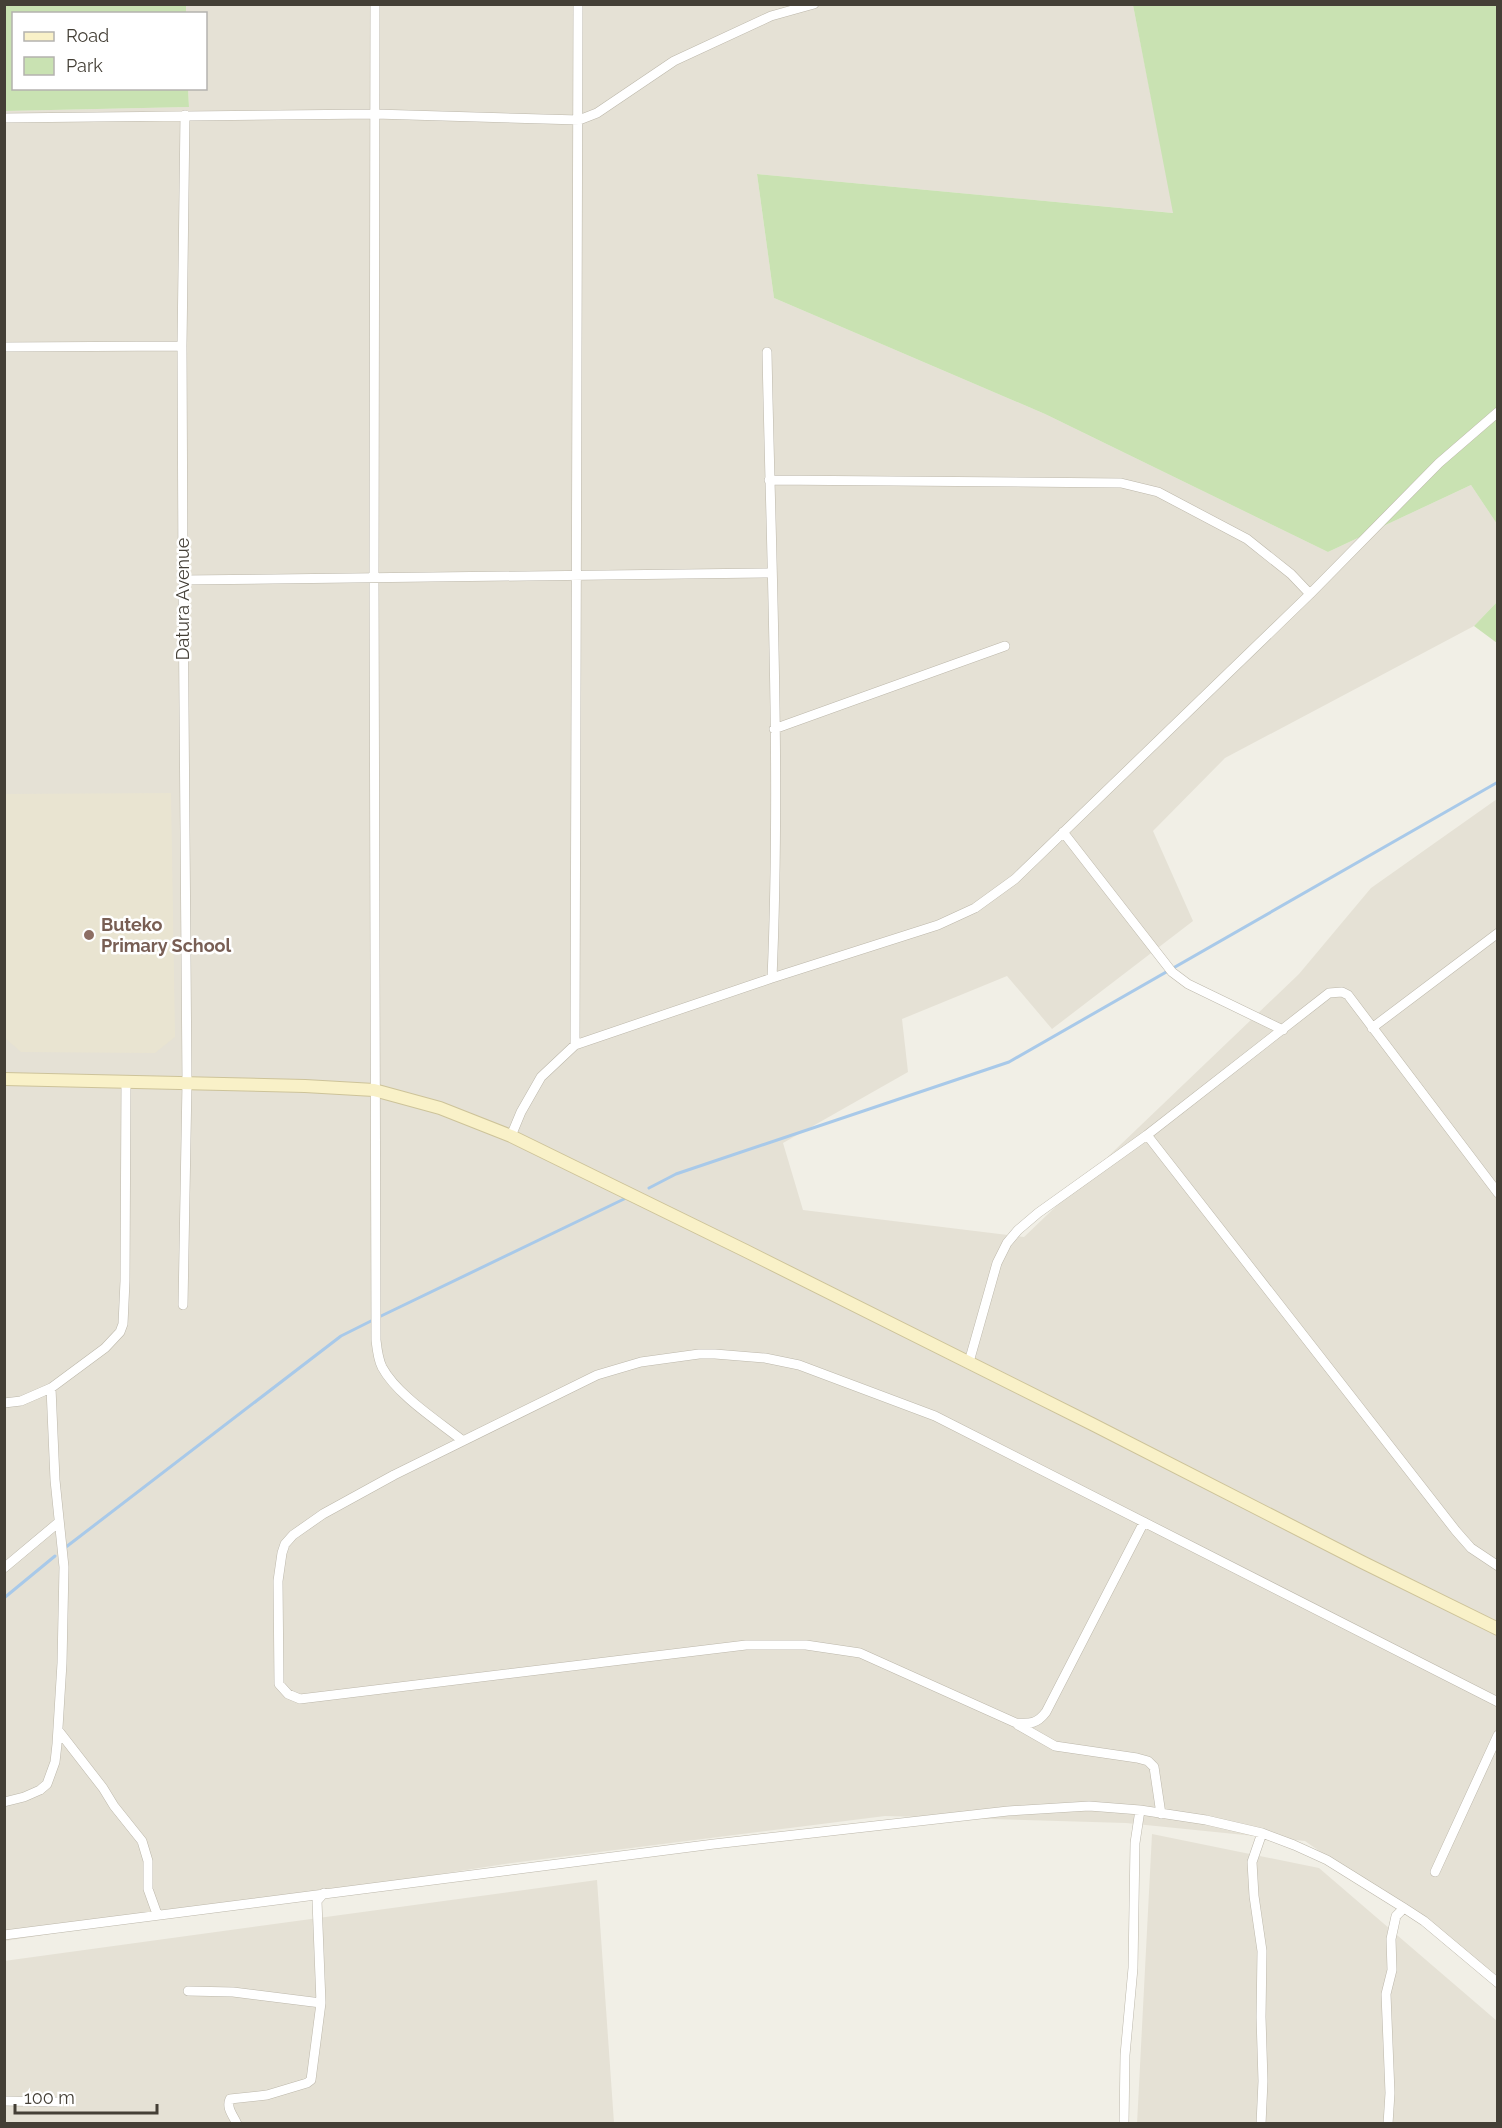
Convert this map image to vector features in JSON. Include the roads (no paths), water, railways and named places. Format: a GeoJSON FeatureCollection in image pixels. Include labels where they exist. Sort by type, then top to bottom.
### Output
{"type":"FeatureCollection","features":[{"type":"Feature","properties":{"kind":"main road"},"geometry":{"type":"LineString","coordinates":[[4,1079],[305,1086],[374,1090],[440,1108],[511,1136],[969,1362],[1362,1563],[1497,1629]]}},
{"type":"Feature","properties":{"kind":"street"},"geometry":{"type":"LineString","coordinates":[[375,4],[375,1314],[378,1358],[385,1372],[402,1391],[463,1441]]}},
{"type":"Feature","properties":{"kind":"street"},"geometry":{"type":"LineString","coordinates":[[575,1045],[578,4]]}},
{"type":"Feature","properties":{"kind":"street"},"geometry":{"type":"LineString","coordinates":[[771,4],[771,16]]}},
{"type":"Feature","properties":{"kind":"street"},"geometry":{"type":"LineString","coordinates":[[4,118],[375,114],[579,120],[597,113],[675,61],[771,16],[814,4]]}},
{"type":"Feature","properties":{"kind":"street","name":"Datura Avenue"},"geometry":{"type":"LineString","coordinates":[[183,1305],[187,1083],[182,346],[185,116]]}},
{"type":"Feature","properties":{"kind":"street"},"geometry":{"type":"LineString","coordinates":[[4,347],[182,346]]}},
{"type":"Feature","properties":{"kind":"street"},"geometry":{"type":"LineString","coordinates":[[767,352],[774,729],[775,898],[772,978]]}},
{"type":"Feature","properties":{"kind":"street"},"geometry":{"type":"LineString","coordinates":[[511,1136],[521,1112],[541,1077],[575,1045],[938,925],[975,908],[1015,879],[1310,594],[1439,463],[1497,412]]}},
{"type":"Feature","properties":{"kind":"street"},"geometry":{"type":"LineString","coordinates":[[769,480],[1121,483],[1158,492],[1247,539],[1292,574],[1310,594]]}},
{"type":"Feature","properties":{"kind":"street"},"geometry":{"type":"LineString","coordinates":[[183,580],[771,573]]}},
{"type":"Feature","properties":{"kind":"street"},"geometry":{"type":"LineString","coordinates":[[774,729],[1005,646]]}},
{"type":"Feature","properties":{"kind":"street"},"geometry":{"type":"LineString","coordinates":[[1063,832],[1172,972],[1188,984],[1283,1030]]}},
{"type":"Feature","properties":{"kind":"street"},"geometry":{"type":"LineString","coordinates":[[1372,1028],[1497,933]]}},
{"type":"Feature","properties":{"kind":"street"},"geometry":{"type":"LineString","coordinates":[[969,1362],[997,1263],[1012,1236],[1038,1213],[1147,1135],[1283,1030],[1320,998],[1336,991],[1348,995],[1497,1193]]}},
{"type":"Feature","properties":{"kind":"street"},"geometry":{"type":"LineString","coordinates":[[4,1402],[21,1401],[51,1388],[105,1348],[120,1332],[123,1324],[125,1281],[126,1081]]}},
{"type":"Feature","properties":{"kind":"street"},"geometry":{"type":"LineString","coordinates":[[1147,1135],[1456,1532],[1471,1548],[1497,1566]]}},
{"type":"Feature","properties":{"kind":"street"},"geometry":{"type":"LineString","coordinates":[[1161,1814],[1154,1767],[1148,1761],[1055,1746],[1016,1723],[860,1653],[806,1645],[746,1645],[300,1699],[288,1694],[279,1684],[278,1581],[282,1553],[285,1544],[293,1535],[323,1514],[597,1375],[632,1364],[699,1354],[765,1358],[813,1369],[934,1416],[1497,1701]]}},
{"type":"Feature","properties":{"kind":"street"},"geometry":{"type":"LineString","coordinates":[[4,1802],[40,1790],[47,1784],[55,1762],[62,1663],[64,1568],[51,1421],[51,1388]]}},
{"type":"Feature","properties":{"kind":"street"},"geometry":{"type":"LineString","coordinates":[[4,1568],[59,1522]]}},
{"type":"Feature","properties":{"kind":"street"},"geometry":{"type":"LineString","coordinates":[[1016,1723],[1040,1721],[1047,1712],[1144,1522]]}},
{"type":"Feature","properties":{"kind":"street"},"geometry":{"type":"LineString","coordinates":[[58,1730],[146,1848],[147,1889],[158,1914]]}},
{"type":"Feature","properties":{"kind":"street"},"geometry":{"type":"LineString","coordinates":[[1435,1872],[1497,1735]]}},
{"type":"Feature","properties":{"kind":"street"},"geometry":{"type":"LineString","coordinates":[[4,1935],[714,1844],[1008,1811],[1089,1806],[1140,1810],[1206,1820],[1262,1833],[1294,1845],[1327,1860],[1424,1921],[1497,1983]]}},
{"type":"Feature","properties":{"kind":"street"},"geometry":{"type":"LineString","coordinates":[[1124,2124],[1125,2055],[1134,1968],[1135,1843],[1140,1810]]}},
{"type":"Feature","properties":{"kind":"street"},"geometry":{"type":"LineString","coordinates":[[1261,2124],[1262,1951],[1254,1896],[1252,1862],[1262,1833]]}},
{"type":"Feature","properties":{"kind":"street"},"geometry":{"type":"LineString","coordinates":[[237,2124],[228,2104],[230,2098],[267,2095],[311,2080],[321,2003],[317,1901],[324,1893]]}},
{"type":"Feature","properties":{"kind":"street"},"geometry":{"type":"LineString","coordinates":[[1388,2124],[1390,2093],[1386,1994],[1392,1970],[1391,1939],[1396,1916],[1404,1908]]}},
{"type":"Feature","properties":{"kind":"street"},"geometry":{"type":"LineString","coordinates":[[188,1991],[233,1992],[321,2003]]}},
{"type":"Feature","properties":{"kind":"street"},"geometry":{"type":"LineString","coordinates":[[4,2100],[57,2102]]}},
{"type":"Feature","properties":{"kind":"waterway"},"geometry":{"type":"LineString","coordinates":[[649,1188],[676,1174],[1009,1062],[1498,782]]}},
{"type":"Feature","properties":{"kind":"waterway"},"geometry":{"type":"LineString","coordinates":[[379,1317],[624,1199]]}},
{"type":"Feature","properties":{"kind":"waterway"},"geometry":{"type":"LineString","coordinates":[[66,1547],[341,1336],[373,1320]]}},
{"type":"Feature","properties":{"kind":"waterway"},"geometry":{"type":"LineString","coordinates":[[4,1598],[55,1556]]}},
{"type":"Feature","properties":{"kind":"place","name":"Buteko Primary School"},"geometry":{"type":"Point","coordinates":[89,935]}}]}
